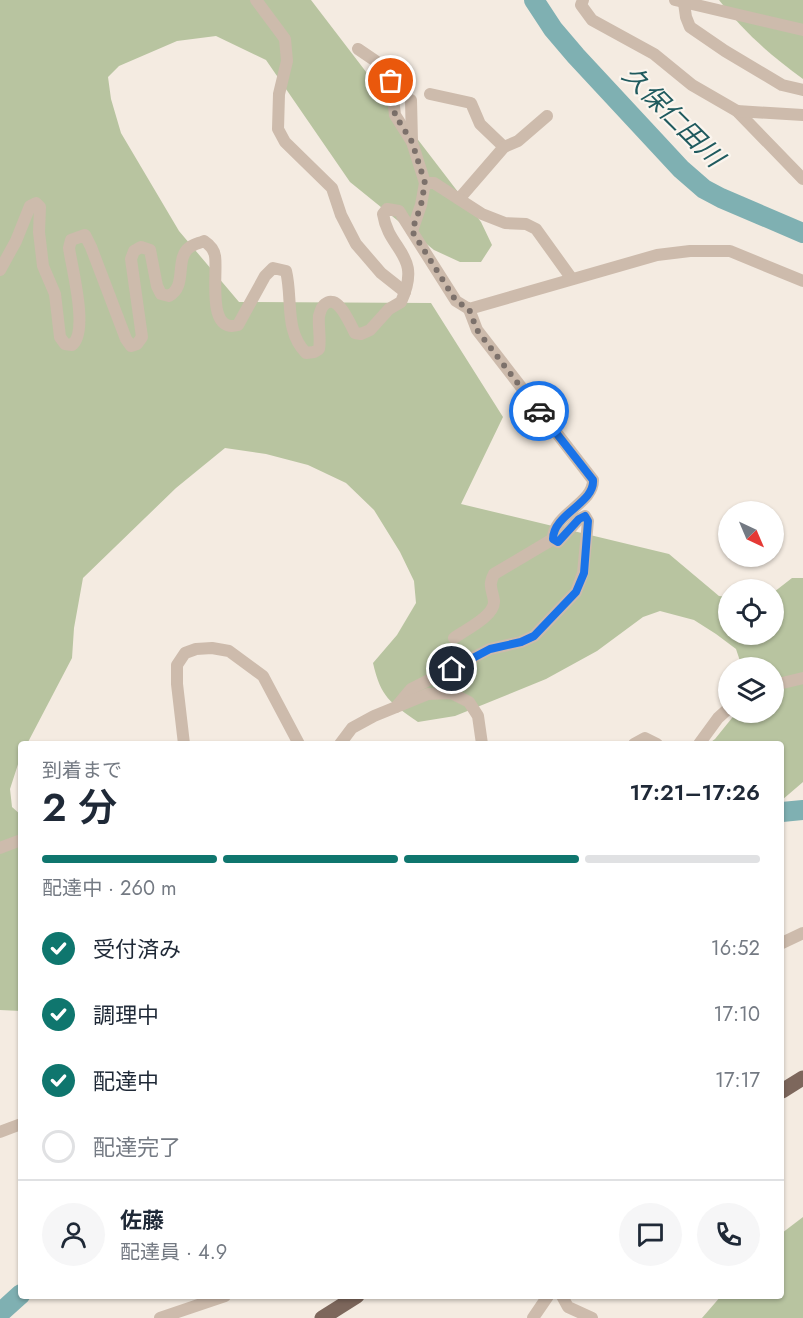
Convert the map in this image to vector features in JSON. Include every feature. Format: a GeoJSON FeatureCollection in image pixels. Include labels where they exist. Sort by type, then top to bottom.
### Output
{"type":"FeatureCollection","features":[{"type":"Feature","properties":{"kind":"main road"},"geometry":{"type":"LineString","coordinates":[[784,1089],[803,1078]]}},
{"type":"Feature","properties":{"kind":"main road"},"geometry":{"type":"LineString","coordinates":[[322,1318],[352,1299]]}},
{"type":"Feature","properties":{"kind":"street"},"geometry":{"type":"LineString","coordinates":[[256,0],[285,39],[287,61],[279,94],[278,129],[285,142],[332,188],[341,215],[356,244],[381,273],[405,292]]}},
{"type":"Feature","properties":{"kind":"street"},"geometry":{"type":"LineString","coordinates":[[583,0],[581,5],[592,20],[654,54],[692,85],[737,111],[803,179]]}},
{"type":"Feature","properties":{"kind":"street"},"geometry":{"type":"LineString","coordinates":[[680,2],[803,30]]}},
{"type":"Feature","properties":{"kind":"street"},"geometry":{"type":"LineString","coordinates":[[680,2],[690,27],[782,86],[803,90]]}},
{"type":"Feature","properties":{"kind":"street"},"geometry":{"type":"LineString","coordinates":[[358,49],[380,64],[391,81],[395,115],[412,142],[425,183],[421,205],[412,231]]}},
{"type":"Feature","properties":{"kind":"street"},"geometry":{"type":"LineString","coordinates":[[430,94],[471,103],[480,124],[504,147]]}},
{"type":"Feature","properties":{"kind":"street"},"geometry":{"type":"LineString","coordinates":[[411,99],[412,142]]}},
{"type":"Feature","properties":{"kind":"street"},"geometry":{"type":"LineString","coordinates":[[737,111],[803,115]]}},
{"type":"Feature","properties":{"kind":"street"},"geometry":{"type":"LineString","coordinates":[[459,199],[504,147],[518,141],[547,116]]}},
{"type":"Feature","properties":{"kind":"street"},"geometry":{"type":"LineString","coordinates":[[425,183],[434,183],[482,214],[505,223],[525,224],[536,229],[572,279]]}},
{"type":"Feature","properties":{"kind":"street"},"geometry":{"type":"LineString","coordinates":[[0,270],[16,241],[30,206],[36,203],[40,207],[39,232],[43,266],[55,294],[60,337],[65,344],[72,345],[77,341],[80,331],[80,317],[69,248],[71,240],[85,235],[126,339],[131,346],[142,337],[131,259],[134,251],[141,247],[150,250],[156,286],[161,294],[169,296],[179,285],[183,257],[189,247],[204,241],[211,245],[215,254],[215,290],[219,319],[223,325],[230,327],[238,325],[265,276],[273,268],[286,271],[289,282],[290,319],[299,346],[306,353],[314,352],[319,349],[321,340],[319,316],[324,305],[329,301],[340,306],[355,333],[361,334],[370,330],[388,309],[401,302],[409,278],[407,260],[384,224],[384,212],[393,209],[399,211],[456,301],[469,309],[477,330],[593,480],[593,485],[587,495],[558,523],[553,532],[553,539]]}},
{"type":"Feature","properties":{"kind":"street"},"geometry":{"type":"LineString","coordinates":[[469,309],[657,255],[690,251],[730,251],[803,281]]}},
{"type":"Feature","properties":{"kind":"street"},"geometry":{"type":"LineString","coordinates":[[396,707],[411,688],[490,649],[521,642],[534,636],[576,592],[584,573],[588,521],[585,516],[579,519],[558,542],[553,539]]}},
{"type":"Feature","properties":{"kind":"street"},"geometry":{"type":"LineString","coordinates":[[454,638],[492,612],[494,603],[490,583],[494,574],[553,539]]}},
{"type":"Feature","properties":{"kind":"street"},"geometry":{"type":"LineString","coordinates":[[184,741],[177,665],[185,653],[196,649],[212,648],[229,651],[263,676],[297,741]]}},
{"type":"Feature","properties":{"kind":"street"},"geometry":{"type":"LineString","coordinates":[[784,683],[803,678]]}},
{"type":"Feature","properties":{"kind":"street"},"geometry":{"type":"LineString","coordinates":[[342,741],[352,728],[396,707],[428,694],[451,693],[469,702],[478,716],[482,741]]}},
{"type":"Feature","properties":{"kind":"street"},"geometry":{"type":"LineString","coordinates":[[701,741],[718,718]]}},
{"type":"Feature","properties":{"kind":"street"},"geometry":{"type":"LineString","coordinates":[[0,848],[18,841]]}},
{"type":"Feature","properties":{"kind":"street"},"geometry":{"type":"LineString","coordinates":[[784,943],[803,933]]}},
{"type":"Feature","properties":{"kind":"street"},"geometry":{"type":"LineString","coordinates":[[0,1132],[18,1125]]}},
{"type":"Feature","properties":{"kind":"street"},"geometry":{"type":"LineString","coordinates":[[160,1318],[216,1299]]}},
{"type":"Feature","properties":{"kind":"street"},"geometry":{"type":"LineString","coordinates":[[533,1318],[546,1299]]}},
{"type":"Feature","properties":{"kind":"street"},"geometry":{"type":"LineString","coordinates":[[564,1299],[568,1307],[592,1318]]}},
{"type":"Feature","properties":{"kind":"green space"},"geometry":{"type":"Polygon","coordinates":[[[0,0],[311,0],[481,222],[492,245],[481,262],[460,262],[434,250],[350,182],[266,60],[216,36],[177,41],[119,66],[108,77],[111,99],[121,133],[179,231],[239,302],[431,303],[503,417],[461,504],[669,554],[718,595],[718,636],[694,620],[660,611],[643,617],[597,651],[546,679],[455,716],[418,722],[400,709],[383,692],[373,663],[397,635],[416,603],[414,581],[400,552],[374,510],[346,483],[308,465],[266,454],[225,448],[176,488],[83,578],[74,628],[72,658],[29,741],[18,741],[18,764],[10,789],[12,807],[18,812],[18,1011],[0,1010],[0,0]]]}},
{"type":"Feature","properties":{"kind":"green space"},"geometry":{"type":"Polygon","coordinates":[[[719,0],[803,0],[803,79],[758,42],[719,0]]]}},
{"type":"Feature","properties":{"kind":"green space"},"geometry":{"type":"Polygon","coordinates":[[[792,578],[803,578],[803,782],[784,798],[784,741],[712,741],[728,723],[784,723],[784,657],[739,657],[736,649],[731,645],[784,645],[784,584],[792,578]]]}},
{"type":"Feature","properties":{"kind":"green space"},"geometry":{"type":"Polygon","coordinates":[[[803,1217],[803,1318],[702,1318],[718,1299],[784,1299],[784,1231],[803,1217]]]}},
{"type":"Feature","properties":{"kind":"waterway","name":"久保仁田川"},"geometry":{"type":"LineString","coordinates":[[534,0],[553,29],[576,56],[681,169],[704,189],[803,233]]}},
{"type":"Feature","properties":{"kind":"waterway"},"geometry":{"type":"LineString","coordinates":[[784,812],[803,810]]}},
{"type":"Feature","properties":{"kind":"waterway"},"geometry":{"type":"LineString","coordinates":[[0,1313],[18,1297]]}},
{"type":"Feature","properties":{"kind":"way so far"},"geometry":{"type":"LineString","coordinates":[[391,81],[395,115],[412,142],[425,183],[421,205],[412,231],[456,301],[469,309],[477,330],[539,411]]}},
{"type":"Feature","properties":{"kind":"route"},"geometry":{"type":"LineString","coordinates":[[452,669],[490,649],[521,642],[534,636],[576,592],[584,573],[588,521],[585,516],[579,519],[558,542],[553,539],[553,532],[558,523],[587,495],[593,485],[593,480],[539,411]]}}]}
